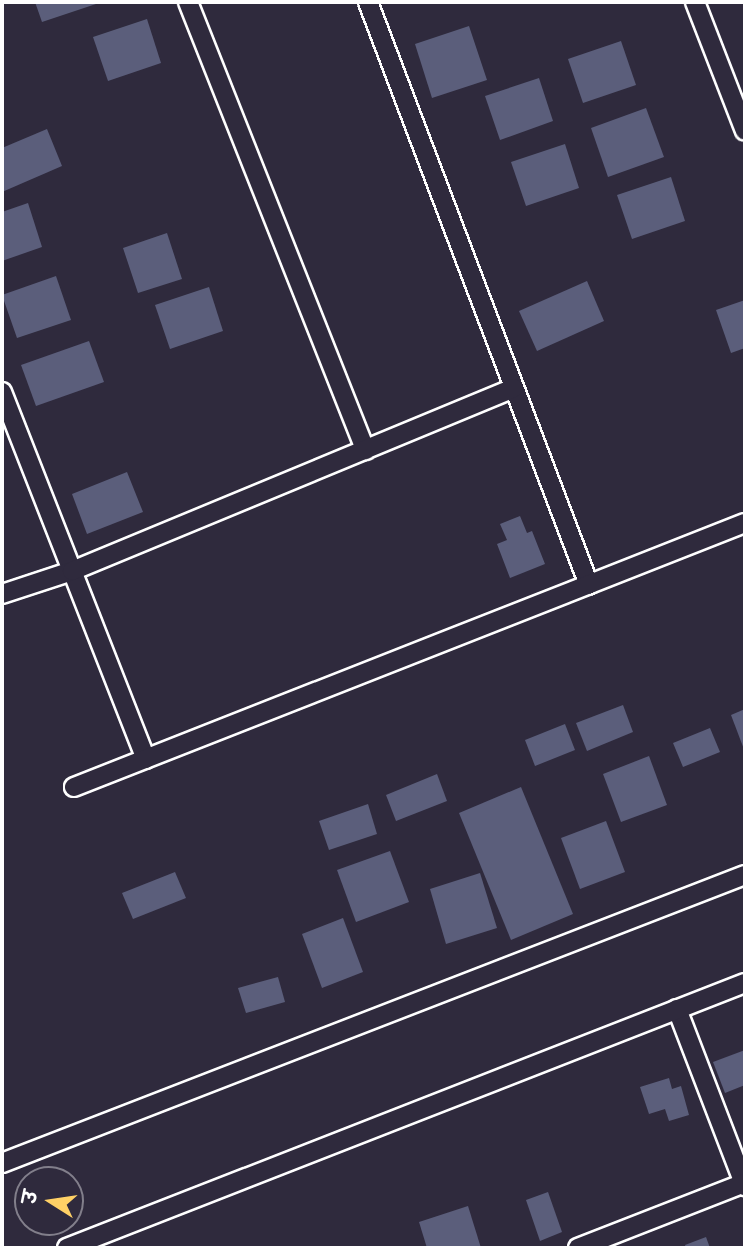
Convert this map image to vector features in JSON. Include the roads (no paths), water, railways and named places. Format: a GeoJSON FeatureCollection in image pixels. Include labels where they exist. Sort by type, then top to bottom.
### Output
{"type":"FeatureCollection","features":[{"type":"Feature","properties":{"kind":"street"},"geometry":{"type":"LineString","coordinates":[[188,2],[365,450]]}},
{"type":"Feature","properties":{"kind":"street"},"geometry":{"type":"LineString","coordinates":[[368,2],[589,585]]}},
{"type":"Feature","properties":{"kind":"street"},"geometry":{"type":"LineString","coordinates":[[695,2],[745,131]]}},
{"type":"Feature","properties":{"kind":"street"},"geometry":{"type":"LineString","coordinates":[[2,594],[72,571],[514,388]]}},
{"type":"Feature","properties":{"kind":"street"},"geometry":{"type":"LineString","coordinates":[[2,392],[146,759]]}},
{"type":"Feature","properties":{"kind":"street"},"geometry":{"type":"LineString","coordinates":[[74,787],[745,523]]}},
{"type":"Feature","properties":{"kind":"street"},"geometry":{"type":"LineString","coordinates":[[2,1163],[745,876]]}},
{"type":"Feature","properties":{"kind":"street"},"geometry":{"type":"LineString","coordinates":[[67,1248],[745,983]]}},
{"type":"Feature","properties":{"kind":"street"},"geometry":{"type":"LineString","coordinates":[[578,1248],[745,1184],[677,1009]]}}]}
